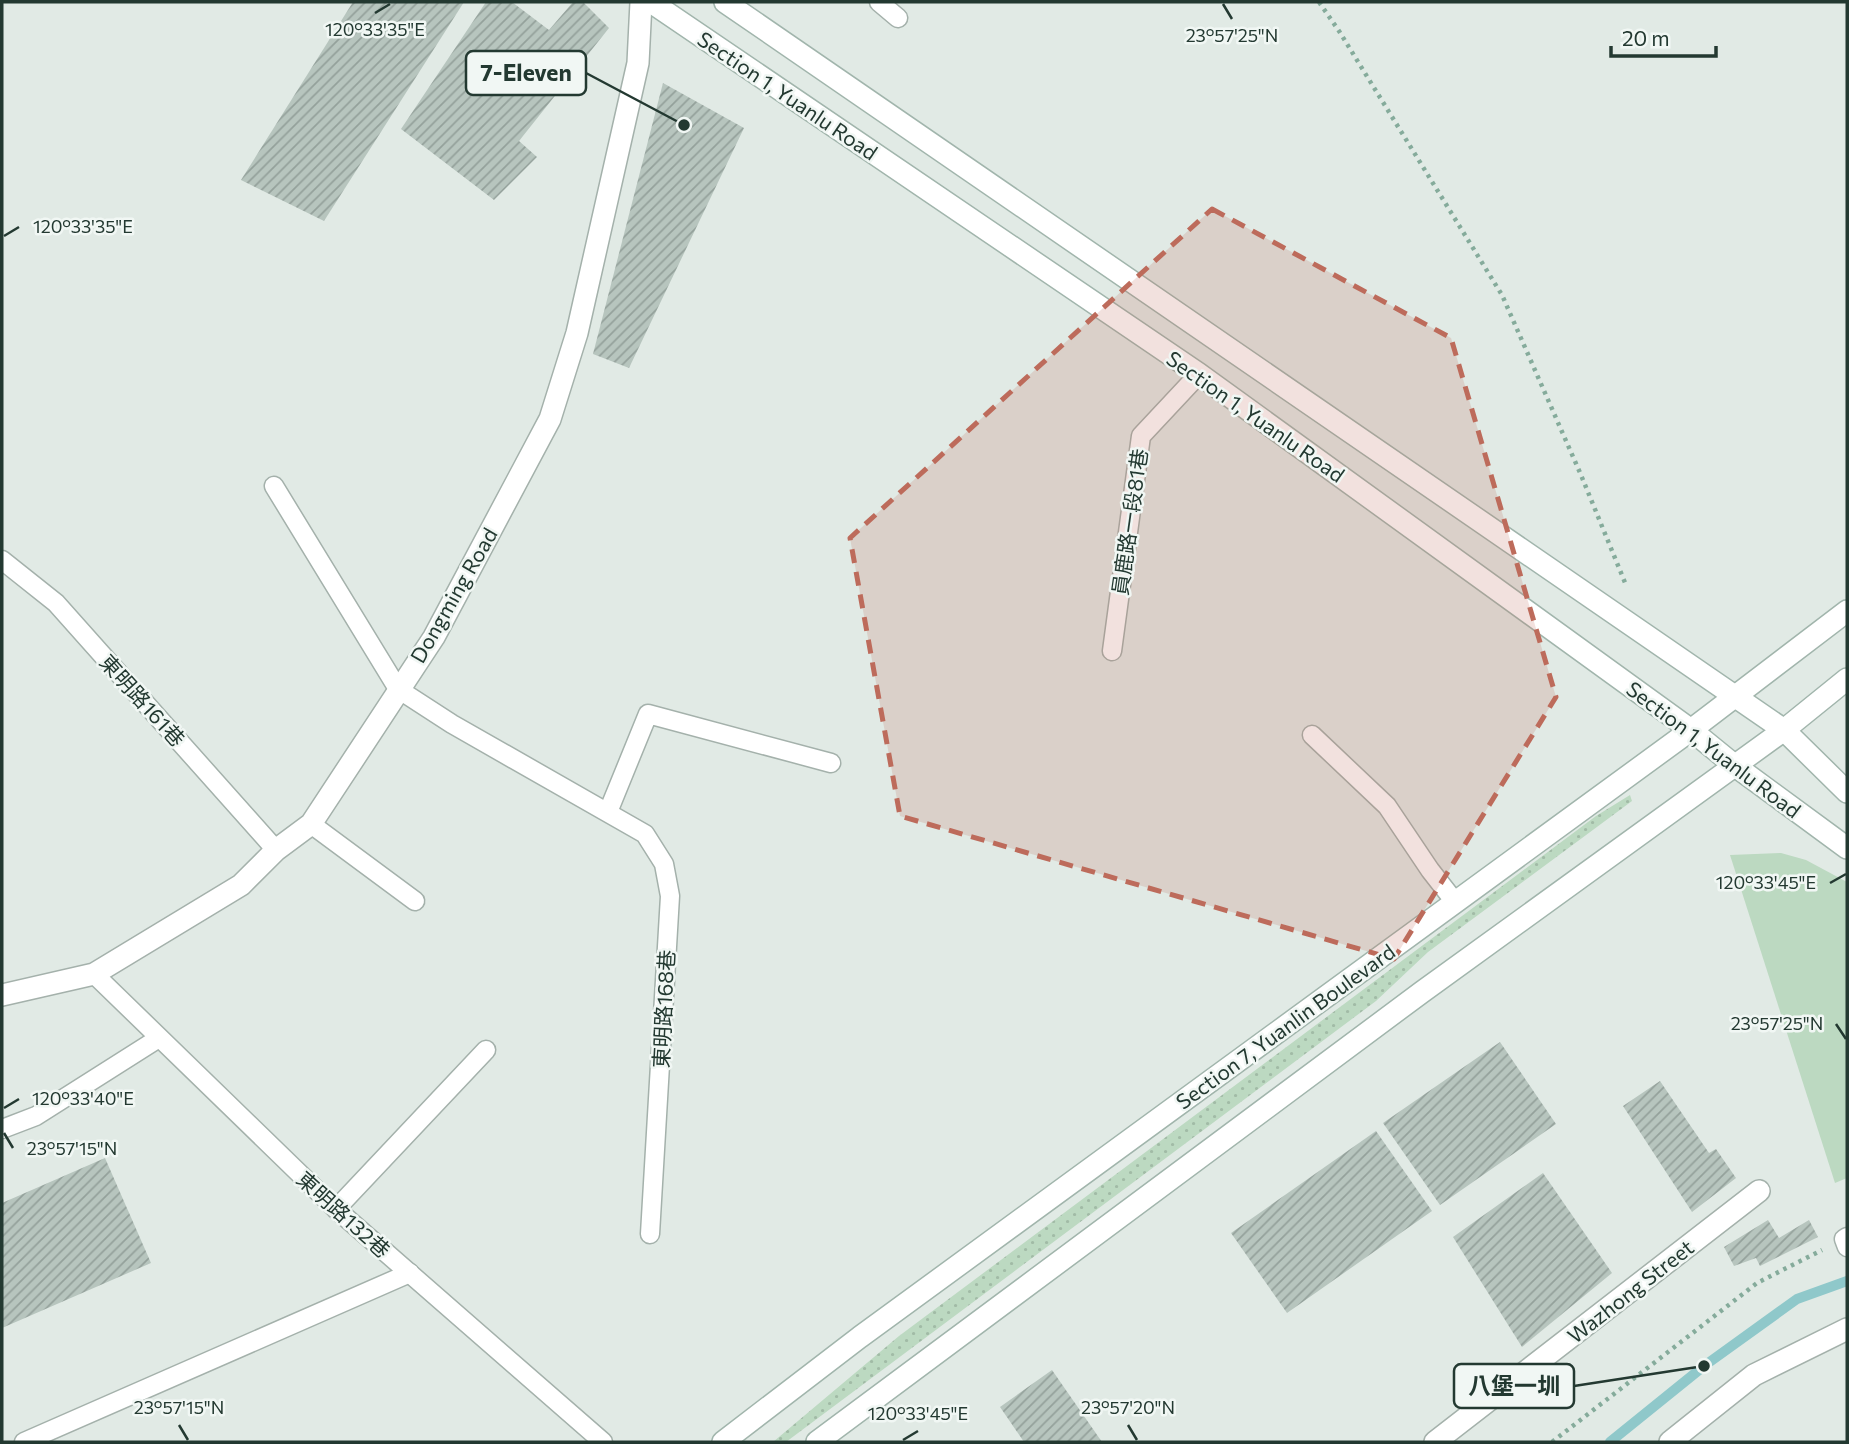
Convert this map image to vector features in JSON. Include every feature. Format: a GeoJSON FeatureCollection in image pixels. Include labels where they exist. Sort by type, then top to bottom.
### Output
{"type":"FeatureCollection","features":[{"type":"Feature","properties":{"kind":"main road","name":"Dongming Road"},"geometry":{"type":"LineString","coordinates":[[2,995],[94,974],[241,885],[276,850],[311,824],[434,637],[550,419],[577,333],[638,63],[640,2]]}},
{"type":"Feature","properties":{"kind":"main road","name":"Section 1, Yuanlu Road"},"geometry":{"type":"LineString","coordinates":[[651,2],[1199,374],[1691,730],[1847,848]]}},
{"type":"Feature","properties":{"kind":"main road","name":"Section 1, Yuanlu Road"},"geometry":{"type":"LineString","coordinates":[[725,2],[1784,730],[1847,792]]}},
{"type":"Feature","properties":{"kind":"main road","name":"Section 7, Yuanlin Boulevard"},"geometry":{"type":"LineString","coordinates":[[723,1442],[860,1337],[1691,730],[1847,611]]}},
{"type":"Feature","properties":{"kind":"main road"},"geometry":{"type":"LineString","coordinates":[[817,1442],[1422,992],[1784,730],[1847,679]]}},
{"type":"Feature","properties":{"kind":"main road","name":"Wazhong Street"},"geometry":{"type":"LineString","coordinates":[[1435,1442],[1759,1191]]}},
{"type":"Feature","properties":{"kind":"main road"},"geometry":{"type":"LineString","coordinates":[[1670,1442],[1754,1375],[1847,1329]]}},
{"type":"Feature","properties":{"kind":"lane"},"geometry":{"type":"LineString","coordinates":[[879,2],[898,18]]}},
{"type":"Feature","properties":{"kind":"lane","name":"員鹿路一段81巷"},"geometry":{"type":"LineString","coordinates":[[1112,651],[1141,436],[1199,374]]}},
{"type":"Feature","properties":{"kind":"lane"},"geometry":{"type":"LineString","coordinates":[[274,486],[398,689]]}},
{"type":"Feature","properties":{"kind":"lane","name":"東明路161巷"},"geometry":{"type":"LineString","coordinates":[[2,559],[56,603],[276,850]]}},
{"type":"Feature","properties":{"kind":"lane","name":"東明路168巷"},"geometry":{"type":"LineString","coordinates":[[398,689],[452,724],[645,834],[664,864],[670,896],[650,1234]]}},
{"type":"Feature","properties":{"kind":"lane"},"geometry":{"type":"LineString","coordinates":[[608,811],[648,714],[831,763]]}},
{"type":"Feature","properties":{"kind":"lane"},"geometry":{"type":"LineString","coordinates":[[1312,735],[1387,807],[1455,902]]}},
{"type":"Feature","properties":{"kind":"lane"},"geometry":{"type":"LineString","coordinates":[[311,824],[415,901]]}},
{"type":"Feature","properties":{"kind":"lane","name":"東明路132巷"},"geometry":{"type":"LineString","coordinates":[[94,974],[335,1209],[603,1442]]}},
{"type":"Feature","properties":{"kind":"lane"},"geometry":{"type":"LineString","coordinates":[[2,1129],[36,1116],[159,1038]]}},
{"type":"Feature","properties":{"kind":"lane"},"geometry":{"type":"LineString","coordinates":[[335,1209],[486,1050]]}},
{"type":"Feature","properties":{"kind":"lane"},"geometry":{"type":"LineString","coordinates":[[24,1442],[410,1273]]}},
{"type":"Feature","properties":{"kind":"path"},"geometry":{"type":"LineString","coordinates":[[1319,2],[1502,295],[1581,475],[1626,586]]}},
{"type":"Feature","properties":{"kind":"path"},"geometry":{"type":"LineString","coordinates":[[1552,1442],[1757,1283],[1846,1241]]}},
{"type":"Feature","properties":{"kind":"highlighted area"},"geometry":{"type":"Polygon","coordinates":[[[1212,209],[1451,338],[1556,697],[1394,959],[900,816],[850,538],[1212,209]]]}},
{"type":"Feature","properties":{"kind":"green space"},"geometry":{"type":"Polygon","coordinates":[[[1630,795],[1632,801],[1428,952],[1376,1001],[786,1442],[773,1442],[899,1336],[1596,816],[1630,795]]]}},
{"type":"Feature","properties":{"kind":"green space"},"geometry":{"type":"Polygon","coordinates":[[[1781,853],[1806,860],[1847,882],[1847,1178],[1835,1183],[1730,855],[1781,853]]]}},
{"type":"Feature","properties":{"kind":"building"},"geometry":{"type":"Polygon","coordinates":[[[353,2],[464,2],[324,221],[241,180],[353,2]]]}},
{"type":"Feature","properties":{"kind":"building"},"geometry":{"type":"Polygon","coordinates":[[[486,2],[512,2],[549,30],[573,2],[583,2],[609,28],[519,141],[537,157],[494,200],[401,129],[486,2]]]}},
{"type":"Feature","properties":{"kind":"building"},"geometry":{"type":"Polygon","coordinates":[[[663,83],[744,128],[629,368],[593,354],[663,83]]]}},
{"type":"Feature","properties":{"kind":"building"},"geometry":{"type":"Polygon","coordinates":[[[1500,1042],[1556,1124],[1440,1205],[1383,1123],[1500,1042]]]}},
{"type":"Feature","properties":{"kind":"building"},"geometry":{"type":"Polygon","coordinates":[[[1660,1081],[1709,1153],[1716,1149],[1736,1178],[1692,1212],[1623,1106],[1660,1081]]]}},
{"type":"Feature","properties":{"kind":"building"},"geometry":{"type":"Polygon","coordinates":[[[1376,1131],[1432,1211],[1287,1313],[1231,1233],[1376,1131]]]}},
{"type":"Feature","properties":{"kind":"building"},"geometry":{"type":"Polygon","coordinates":[[[105,1158],[151,1263],[2,1328],[2,1203],[105,1158]]]}},
{"type":"Feature","properties":{"kind":"building"},"geometry":{"type":"Polygon","coordinates":[[[1543,1173],[1612,1273],[1522,1347],[1453,1237],[1543,1173]]]}},
{"type":"Feature","properties":{"kind":"building"},"geometry":{"type":"Polygon","coordinates":[[[1768,1220],[1779,1238],[1809,1220],[1818,1237],[1760,1266],[1756,1258],[1734,1266],[1724,1247],[1768,1220]]]}},
{"type":"Feature","properties":{"kind":"building"},"geometry":{"type":"Polygon","coordinates":[[[1052,1370],[1102,1442],[1024,1442],[1000,1407],[1052,1370]]]}},
{"type":"Feature","properties":{"kind":"waterway"},"geometry":{"type":"LineString","coordinates":[[1610,1442],[1704,1366],[1797,1299],[1847,1281]]}},
{"type":"Feature","properties":{"kind":"place","name":"7-Eleven"},"geometry":{"type":"Point","coordinates":[684,125]}},
{"type":"Feature","properties":{"kind":"place","name":"八堡一圳"},"geometry":{"type":"Point","coordinates":[1704,1366]}}]}
